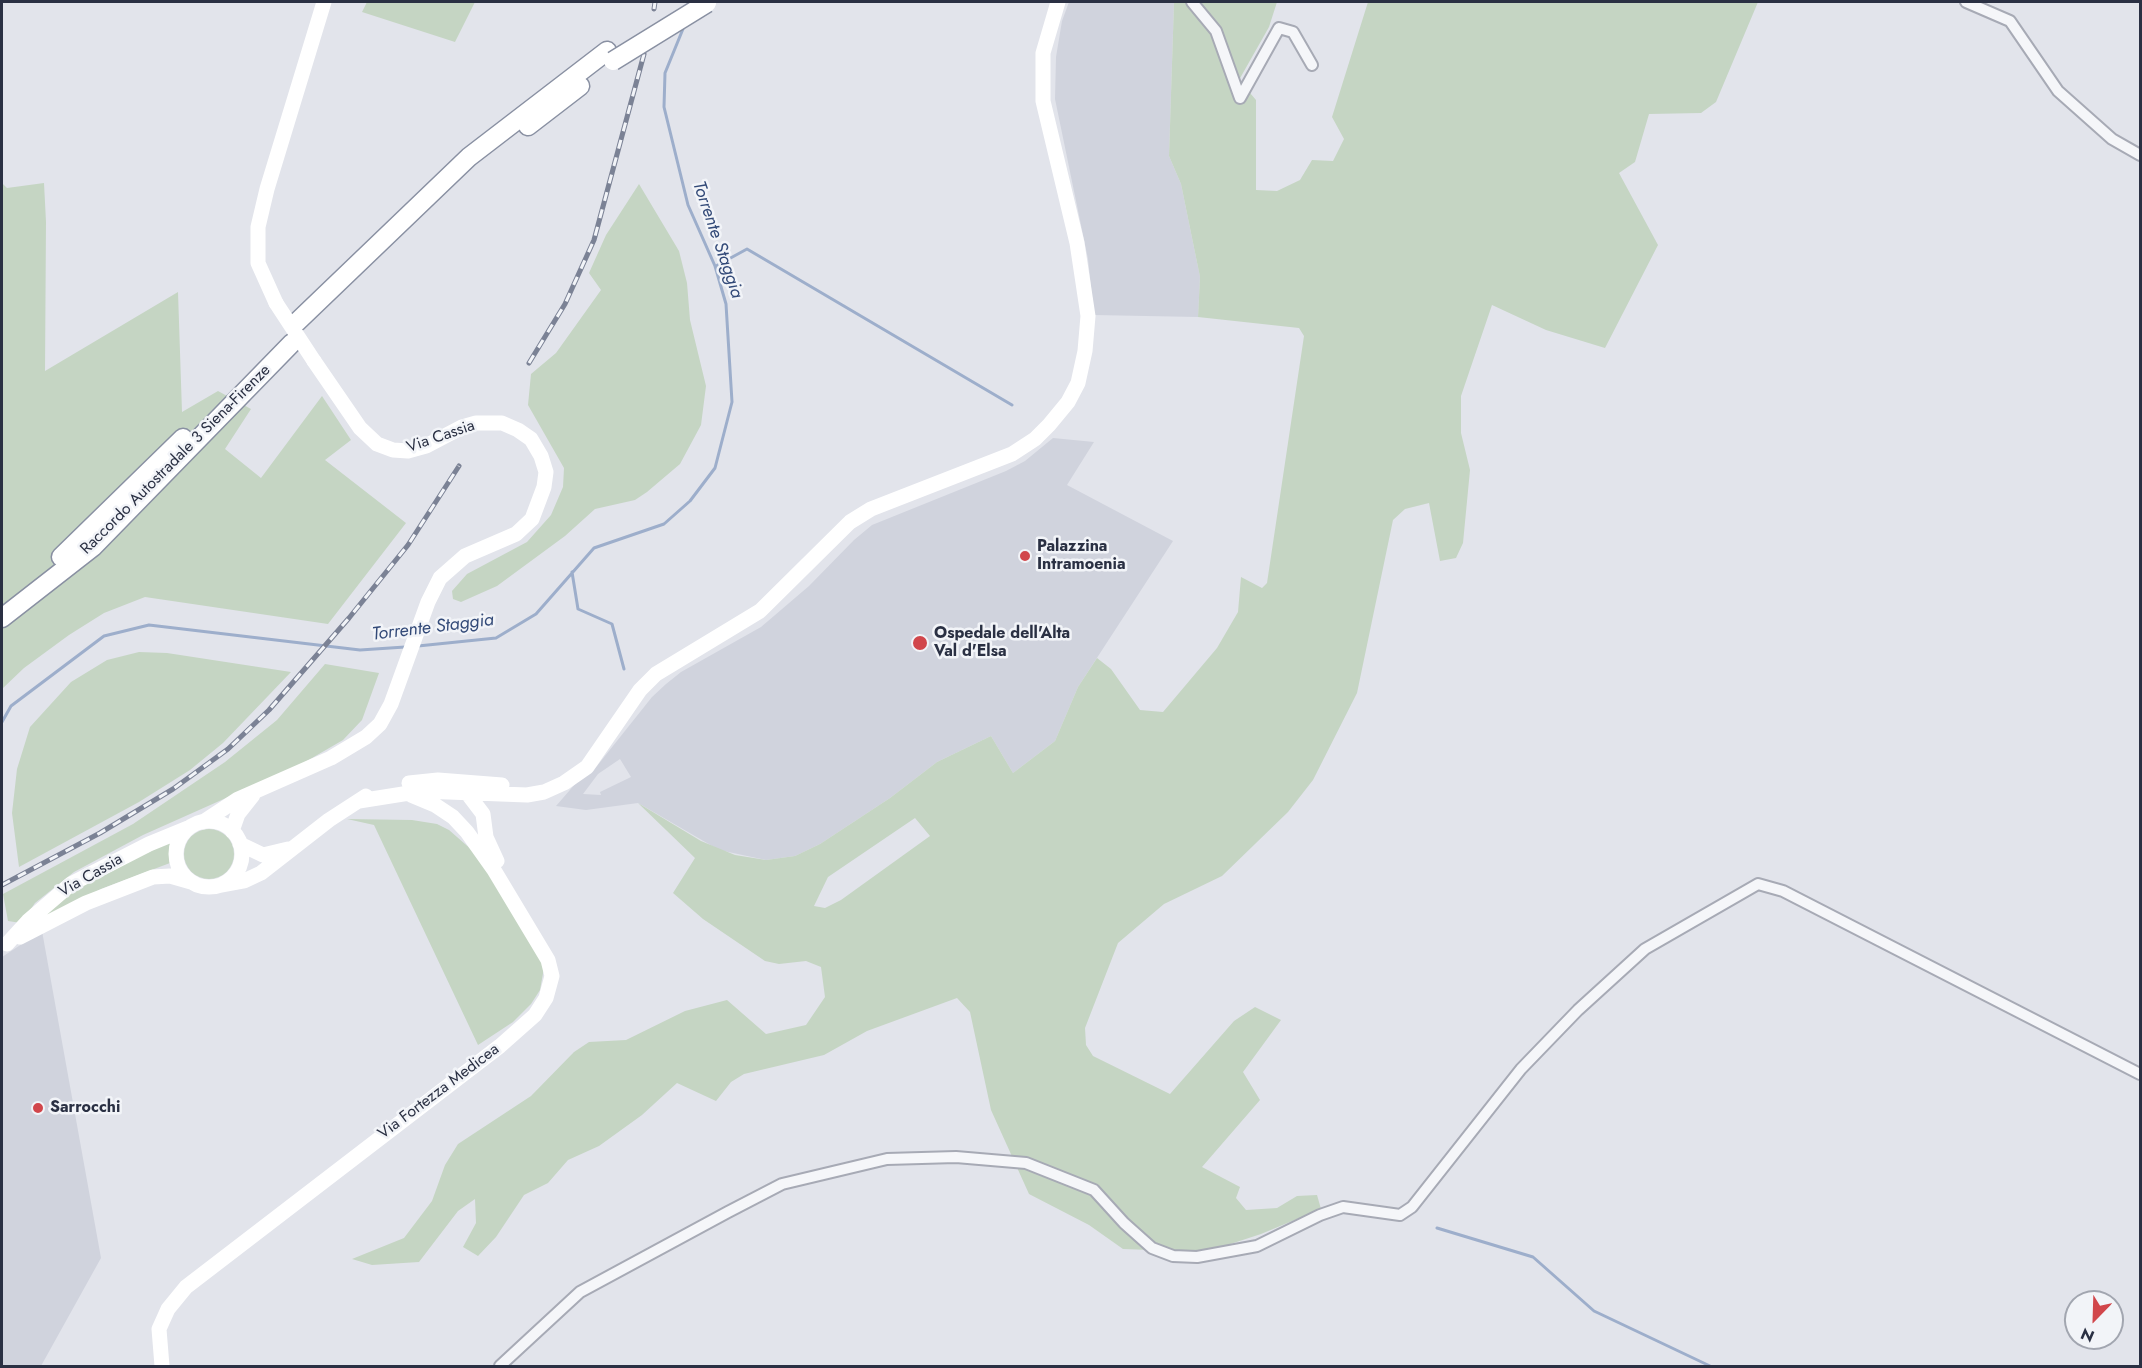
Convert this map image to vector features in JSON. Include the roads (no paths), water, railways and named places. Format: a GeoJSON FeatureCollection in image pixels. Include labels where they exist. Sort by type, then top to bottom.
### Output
{"type":"FeatureCollection","features":[{"type":"Feature","properties":{"kind":"highway","name":"Raccordo Autostradale 3 Siena-Firenze"},"geometry":{"type":"LineString","coordinates":[[2,605],[83,538],[469,157],[687,2]]}},
{"type":"Feature","properties":{"kind":"highway","name":"Raccordo Autostradale 3 Siena-Firenze"},"geometry":{"type":"LineString","coordinates":[[610,56],[709,2]]}},
{"type":"Feature","properties":{"kind":"highway","name":"Raccordo Autostradale 3 Siena-Firenze"},"geometry":{"type":"LineString","coordinates":[[2,618],[93,547],[294,332]]}},
{"type":"Feature","properties":{"kind":"main road","name":"Via Cassia"},"geometry":{"type":"LineString","coordinates":[[4,946],[28,921],[71,884],[149,844],[203,822],[212,813],[331,758],[366,737],[380,724],[400,682],[428,602],[440,578],[460,560],[516,534],[532,519],[544,487],[546,472],[541,456],[531,440],[518,430],[502,423],[476,423],[462,427],[426,446],[408,452],[393,450],[377,444],[360,428],[276,303],[258,263],[258,227],[267,189],[324,2]]}},
{"type":"Feature","properties":{"kind":"main road"},"geometry":{"type":"LineString","coordinates":[[411,787],[468,794],[500,795],[527,795],[554,789],[582,771],[629,710],[640,690],[660,670],[730,631],[768,605],[850,522],[871,509],[999,460],[1035,439],[1068,402],[1082,367],[1088,316],[1086,289],[1044,102],[1043,53],[1058,2]]}},
{"type":"Feature","properties":{"kind":"main road"},"geometry":{"type":"LineString","coordinates":[[629,710],[667,677],[741,636],[777,610],[851,533],[874,516],[916,493]]}},
{"type":"Feature","properties":{"kind":"main road"},"geometry":{"type":"LineString","coordinates":[[217,886],[253,877],[359,801],[438,780],[532,786],[564,774],[597,753]]}},
{"type":"Feature","properties":{"kind":"main road"},"geometry":{"type":"LineString","coordinates":[[411,787],[441,808],[464,829],[537,938],[552,969]]}},
{"type":"Feature","properties":{"kind":"main road","name":"Via Cassia"},"geometry":{"type":"LineString","coordinates":[[4,946],[79,906],[153,877],[170,876],[208,887],[227,882],[240,865],[236,837],[241,808],[256,792]]}},
{"type":"Feature","properties":{"kind":"main road"},"geometry":{"type":"LineString","coordinates":[[468,794],[484,819],[491,850],[544,938],[551,955],[552,969]]}},
{"type":"Feature","properties":{"kind":"main road"},"geometry":{"type":"LineString","coordinates":[[484,819],[500,795]]}},
{"type":"Feature","properties":{"kind":"main road"},"geometry":{"type":"LineString","coordinates":[[203,822],[213,822],[263,855],[276,854],[294,846]]}},
{"type":"Feature","properties":{"kind":"main road"},"geometry":{"type":"LineString","coordinates":[[188,828],[181,836],[176,856],[183,875],[191,882]]}},
{"type":"Feature","properties":{"kind":"main road","name":"Via Fortezza Medicea"},"geometry":{"type":"LineString","coordinates":[[162,1366],[159,1329],[168,1309],[181,1292],[526,1023],[546,998],[552,969]]}},
{"type":"Feature","properties":{"kind":"street"},"geometry":{"type":"LineString","coordinates":[[1192,2],[1216,31],[1240,98],[1279,28],[1293,32],[1311,65]]}},
{"type":"Feature","properties":{"kind":"street"},"geometry":{"type":"LineString","coordinates":[[1966,2],[2010,21],[2058,91],[2112,139],[2140,155]]}},
{"type":"Feature","properties":{"kind":"street"},"geometry":{"type":"LineString","coordinates":[[500,1366],[580,1292],[728,1212],[782,1184],[887,1159],[956,1157],[1026,1163],[1094,1190],[1124,1223],[1152,1248],[1173,1256],[1197,1257],[1257,1246],[1320,1215],[1343,1207],[1400,1215],[1412,1207],[1521,1069],[1578,1010],[1645,949],[1758,884],[1783,891],[2140,1074]]}},
{"type":"Feature","properties":{"kind":"waterway","name":"Torrente Staggia"},"geometry":{"type":"LineString","coordinates":[[418,646],[496,638],[536,614],[594,548],[664,524],[690,501],[715,468],[732,402],[726,304],[715,266],[688,205],[664,107],[665,73],[685,24]]}},
{"type":"Feature","properties":{"kind":"waterway"},"geometry":{"type":"LineString","coordinates":[[716,266],[747,249],[1012,405]]}},
{"type":"Feature","properties":{"kind":"waterway"},"geometry":{"type":"LineString","coordinates":[[572,572],[578,609],[612,624],[624,669]]}},
{"type":"Feature","properties":{"kind":"waterway","name":"Torrente Staggia"},"geometry":{"type":"LineString","coordinates":[[2,722],[11,706],[104,636],[149,625],[360,650],[405,647]]}},
{"type":"Feature","properties":{"kind":"waterway"},"geometry":{"type":"LineString","coordinates":[[1437,1228],[1533,1257],[1594,1311],[1710,1366]]}},
{"type":"Feature","properties":{"kind":"railway"},"geometry":{"type":"LineString","coordinates":[[654,9],[655,2]]}},
{"type":"Feature","properties":{"kind":"railway"},"geometry":{"type":"LineString","coordinates":[[529,363],[565,304],[594,240],[644,54]]}},
{"type":"Feature","properties":{"kind":"railway"},"geometry":{"type":"LineString","coordinates":[[2,885],[100,833],[173,789],[228,749],[269,710],[349,618],[408,545],[459,466]]}},
{"type":"Feature","properties":{"kind":"place","name":"Palazzina Intramoenia"},"geometry":{"type":"Point","coordinates":[1025,556]}},
{"type":"Feature","properties":{"kind":"place","name":"Ospedale dell'Alta Val d'Elsa"},"geometry":{"type":"Point","coordinates":[920,643]}},
{"type":"Feature","properties":{"kind":"place","name":"Sarrocchi"},"geometry":{"type":"Point","coordinates":[38,1108]}}]}
